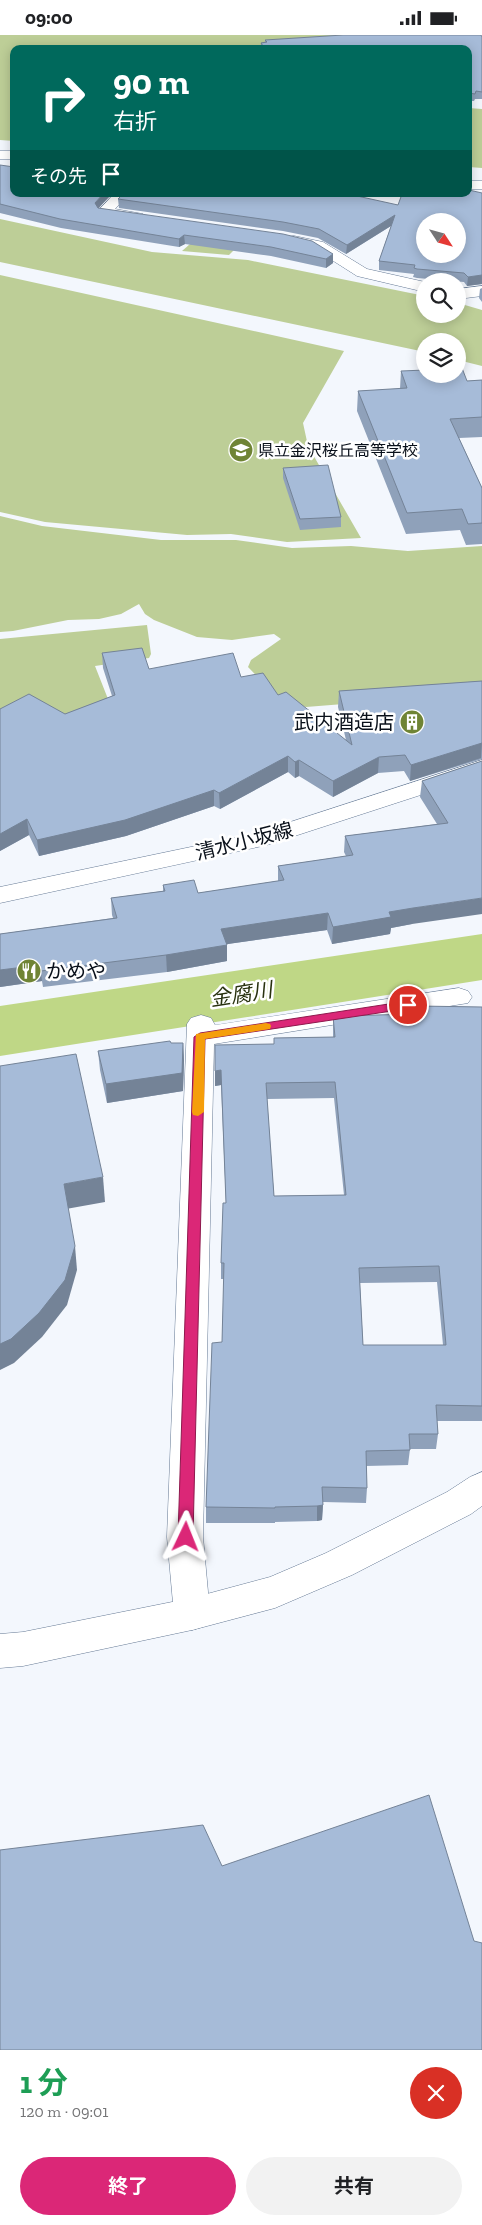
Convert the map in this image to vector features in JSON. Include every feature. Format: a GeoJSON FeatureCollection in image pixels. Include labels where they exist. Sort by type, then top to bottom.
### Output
{"type":"FeatureCollection","features":[{"type":"Feature","properties":{"kind":"street"},"geometry":{"type":"LineString","coordinates":[[119,197],[104,212],[151,219]]}},
{"type":"Feature","properties":{"kind":"street"},"geometry":{"type":"LineString","coordinates":[[282,237],[318,245],[362,273],[416,285]]}},
{"type":"Feature","properties":{"kind":"street"},"geometry":{"type":"LineString","coordinates":[[466,293],[482,291]]}},
{"type":"Feature","properties":{"kind":"street","name":"清水小坂線"},"geometry":{"type":"LineString","coordinates":[[0,895],[258,840],[386,801],[482,767]]}},
{"type":"Feature","properties":{"kind":"street"},"geometry":{"type":"LineString","coordinates":[[192,1614],[186,1537],[200,1030],[459,997]]}},
{"type":"Feature","properties":{"kind":"street"},"geometry":{"type":"LineString","coordinates":[[0,1651],[23,1649],[192,1614],[275,1592],[331,1567],[459,1503],[482,1487]]}},
{"type":"Feature","properties":{"kind":"green space"},"geometry":{"type":"Polygon","coordinates":[[[0,35],[426,35],[369,37],[284,45],[10,45],[10,141],[0,140],[0,35]]]}},
{"type":"Feature","properties":{"kind":"green space"},"geometry":{"type":"Polygon","coordinates":[[[472,108],[482,109],[482,168],[472,167],[472,108]]]}},
{"type":"Feature","properties":{"kind":"green space"},"geometry":{"type":"Polygon","coordinates":[[[0,219],[152,252],[248,260],[416,294],[416,323],[466,323],[466,305],[482,310],[482,366],[466,362],[466,333],[416,333],[416,350],[0,262],[0,219]]]}},
{"type":"Feature","properties":{"kind":"green space"},"geometry":{"type":"Polygon","coordinates":[[[205,231],[246,238],[229,255],[182,251],[205,231]]]}},
{"type":"Feature","properties":{"kind":"green space","name":"県立金沢桜丘高等学校"},"geometry":{"type":"Polygon","coordinates":[[[0,275],[344,351],[303,423],[308,446],[361,538],[287,542],[231,534],[187,535],[45,522],[0,512],[0,275]]]}},
{"type":"Feature","properties":{"kind":"green space"},"geometry":{"type":"Polygon","coordinates":[[[0,516],[42,526],[161,540],[236,540],[292,548],[351,546],[408,551],[482,546],[482,693],[306,707],[281,701],[248,667],[251,660],[281,639],[274,634],[232,640],[197,637],[154,620],[145,614],[139,604],[121,614],[99,619],[68,620],[0,632],[0,516]]]}},
{"type":"Feature","properties":{"kind":"green space"},"geometry":{"type":"Polygon","coordinates":[[[147,625],[151,654],[149,658],[95,666],[108,699],[72,719],[0,717],[0,639],[147,625]]]}},
{"type":"Feature","properties":{"kind":"building"},"geometry":{"type":"Polygon","coordinates":[[[343,35],[481,35],[482,92],[476,91],[475,94],[472,94],[472,45],[262,45],[261,43],[267,42],[265,40],[343,35]]]}},
{"type":"Feature","properties":{"kind":"building"},"geometry":{"type":"Polygon","coordinates":[[[0,165],[10,166],[10,197],[100,197],[95,203],[98,208],[283,234],[312,241],[333,254],[326,259],[271,247],[184,235],[179,239],[60,219],[0,204],[0,165]]]}},
{"type":"Feature","properties":{"kind":"building"},"geometry":{"type":"Polygon","coordinates":[[[472,191],[482,193],[482,275],[468,277],[466,273],[417,269],[414,268],[415,265],[379,261],[395,215],[347,245],[319,229],[283,222],[118,199],[120,197],[362,197],[398,205],[401,197],[472,197],[472,191]]]}},
{"type":"Feature","properties":{"kind":"building"},"geometry":{"type":"Polygon","coordinates":[[[416,370],[416,383],[466,383],[466,378],[467,381],[482,380],[482,417],[450,419],[482,488],[482,523],[468,524],[462,509],[407,513],[358,391],[407,388],[401,371],[416,370]]]}},
{"type":"Feature","properties":{"kind":"building"},"geometry":{"type":"Polygon","coordinates":[[[328,465],[341,517],[300,519],[283,468],[328,465]]]}},
{"type":"Feature","properties":{"kind":"building"},"geometry":{"type":"Polygon","coordinates":[[[142,648],[149,669],[233,653],[241,677],[263,673],[278,695],[286,692],[352,745],[339,691],[482,681],[482,743],[411,765],[405,755],[379,757],[333,781],[299,760],[295,762],[288,756],[219,793],[214,790],[125,820],[37,840],[27,819],[0,834],[0,709],[29,694],[65,714],[115,695],[102,653],[142,648]]]}},
{"type":"Feature","properties":{"kind":"building"},"geometry":{"type":"Polygon","coordinates":[[[482,761],[482,898],[389,912],[391,917],[333,927],[328,913],[221,929],[227,945],[166,955],[41,971],[40,965],[0,970],[0,934],[117,918],[111,898],[165,891],[163,885],[194,880],[198,893],[284,880],[278,866],[353,855],[345,836],[448,823],[422,781],[482,761]]]}},
{"type":"Feature","properties":{"kind":"building"},"geometry":{"type":"Polygon","coordinates":[[[418,1006],[482,1007],[482,1406],[436,1405],[438,1434],[409,1434],[410,1450],[366,1451],[367,1488],[322,1487],[323,1505],[275,1508],[206,1507],[212,1343],[222,1342],[224,1263],[221,1263],[223,1203],[226,1203],[221,1070],[215,1071],[215,1045],[274,1044],[274,1038],[335,1037],[333,1016],[419,1014],[418,1006]],[[335,1082],[266,1083],[274,1196],[346,1195],[335,1082]],[[439,1266],[359,1268],[363,1345],[446,1345],[439,1266]]]}},
{"type":"Feature","properties":{"kind":"building"},"geometry":{"type":"Polygon","coordinates":[[[170,1041],[171,1043],[183,1043],[182,1073],[106,1084],[98,1051],[170,1041]]]}},
{"type":"Feature","properties":{"kind":"building"},"geometry":{"type":"Polygon","coordinates":[[[76,1054],[103,1177],[64,1184],[75,1246],[65,1280],[39,1313],[11,1339],[0,1344],[0,1066],[76,1054]]]}},
{"type":"Feature","properties":{"kind":"building"},"geometry":{"type":"Polygon","coordinates":[[[429,1795],[474,1941],[482,1943],[482,2050],[0,2050],[0,1850],[203,1825],[222,1866],[429,1795]]]}},
{"type":"Feature","properties":{"kind":"waterway","name":"金腐川"},"geometry":{"type":"LineString","coordinates":[[0,1031],[482,957]]}},
{"type":"Feature","properties":{"kind":"slow traffic"},"geometry":{"type":"LineString","coordinates":[[198,1112],[200,1037],[266,1026]]}},
{"type":"Feature","properties":{"kind":"place","name":"県立金沢桜丘高等学校"},"geometry":{"type":"Point","coordinates":[241,450]}},
{"type":"Feature","properties":{"kind":"place","name":"武内酒造店"},"geometry":{"type":"Point","coordinates":[412,722]}},
{"type":"Feature","properties":{"kind":"place","name":"かめや"},"geometry":{"type":"Point","coordinates":[29,971]}},
{"type":"Feature","properties":{"kind":"route"},"geometry":{"type":"LineString","coordinates":[[186,1537],[200,1037],[408,1005]]}}]}
